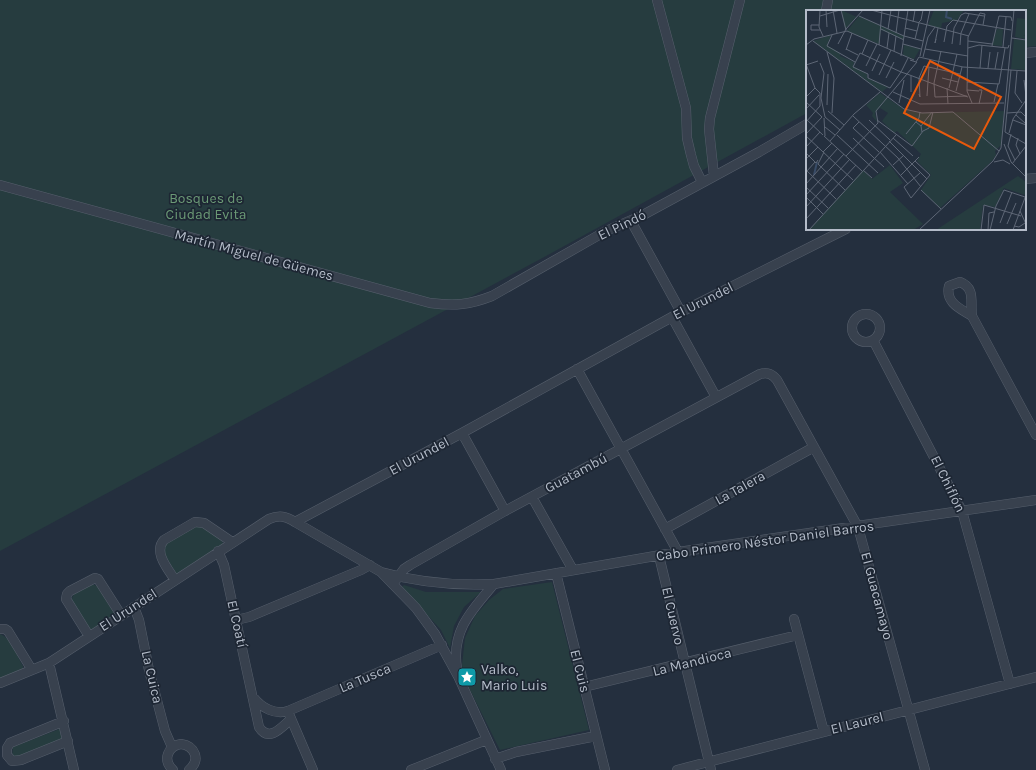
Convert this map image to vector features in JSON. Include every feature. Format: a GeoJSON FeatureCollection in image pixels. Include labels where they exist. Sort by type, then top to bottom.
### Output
{"type":"FeatureCollection","features":[{"type":"Feature","properties":{"kind":"street"},"geometry":{"type":"LineString","coordinates":[[657,0],[686,108],[687,138],[693,160],[702,182]]}},
{"type":"Feature","properties":{"kind":"street"},"geometry":{"type":"LineString","coordinates":[[714,176],[709,129],[710,118],[740,0]]}},
{"type":"Feature","properties":{"kind":"street"},"geometry":{"type":"LineString","coordinates":[[826,10],[828,0]]}},
{"type":"Feature","properties":{"kind":"street"},"geometry":{"type":"LineString","coordinates":[[1026,53],[1036,52]]}},
{"type":"Feature","properties":{"kind":"street","name":"El Pindó"},"geometry":{"type":"LineString","coordinates":[[430,303],[462,305],[492,296],[606,232],[631,221],[806,125]]}},
{"type":"Feature","properties":{"kind":"street"},"geometry":{"type":"LineString","coordinates":[[1026,179],[1036,178]]}},
{"type":"Feature","properties":{"kind":"street","name":"Martín Miguel de Güemes"},"geometry":{"type":"LineString","coordinates":[[0,180],[4,186],[430,303]]}},
{"type":"Feature","properties":{"kind":"street"},"geometry":{"type":"LineString","coordinates":[[631,221],[681,312]]}},
{"type":"Feature","properties":{"kind":"street","name":"El Urundel"},"geometry":{"type":"LineString","coordinates":[[0,683],[49,663],[269,519],[275,516],[282,516],[295,522],[462,433],[681,312],[844,230]]}},
{"type":"Feature","properties":{"kind":"street"},"geometry":{"type":"LineString","coordinates":[[972,316],[1036,435]]}},
{"type":"Feature","properties":{"kind":"street"},"geometry":{"type":"LineString","coordinates":[[672,317],[716,397]]}},
{"type":"Feature","properties":{"kind":"street","name":"El Chiflón"},"geometry":{"type":"LineString","coordinates":[[873,340],[962,511],[1010,684]]}},
{"type":"Feature","properties":{"kind":"street"},"geometry":{"type":"LineString","coordinates":[[578,368],[678,552]]}},
{"type":"Feature","properties":{"kind":"street","name":"Guatambú"},"geometry":{"type":"LineString","coordinates":[[396,580],[404,569],[410,565],[505,511],[716,397],[760,374],[767,372]]}},
{"type":"Feature","properties":{"kind":"street","name":"El Guacamayo"},"geometry":{"type":"LineString","coordinates":[[767,372],[773,374],[777,380],[858,527],[925,770]]}},
{"type":"Feature","properties":{"kind":"street"},"geometry":{"type":"LineString","coordinates":[[462,433],[505,511]]}},
{"type":"Feature","properties":{"kind":"street","name":"La Talera"},"geometry":{"type":"LineString","coordinates":[[665,529],[814,447]]}},
{"type":"Feature","properties":{"kind":"street"},"geometry":{"type":"LineString","coordinates":[[532,497],[573,570]]}},
{"type":"Feature","properties":{"kind":"street","name":"Cabo Primero Néstor Daniel Barros"},"geometry":{"type":"LineString","coordinates":[[396,580],[450,585],[494,584],[678,552],[1036,500]]}},
{"type":"Feature","properties":{"kind":"street"},"geometry":{"type":"LineString","coordinates":[[175,580],[160,553],[160,544],[164,540],[195,522],[199,522],[204,523],[232,542]]}},
{"type":"Feature","properties":{"kind":"street"},"geometry":{"type":"LineString","coordinates":[[295,522],[396,580],[442,645],[458,676],[501,770]]}},
{"type":"Feature","properties":{"kind":"street","name":"El Coatí"},"geometry":{"type":"LineString","coordinates":[[218,551],[224,565],[259,727],[267,734],[273,733],[278,731],[290,715]]}},
{"type":"Feature","properties":{"kind":"street","name":"El Cuervo"},"geometry":{"type":"LineString","coordinates":[[659,556],[709,766]]}},
{"type":"Feature","properties":{"kind":"street"},"geometry":{"type":"LineString","coordinates":[[236,620],[249,617],[370,565]]}},
{"type":"Feature","properties":{"kind":"street","name":"El Cuis"},"geometry":{"type":"LineString","coordinates":[[556,573],[605,770]]}},
{"type":"Feature","properties":{"kind":"street"},"geometry":{"type":"LineString","coordinates":[[89,636],[66,598],[70,591],[95,578],[98,579],[121,615]]}},
{"type":"Feature","properties":{"kind":"street"},"geometry":{"type":"LineString","coordinates":[[458,676],[455,654],[458,635],[467,616],[494,584]]}},
{"type":"Feature","properties":{"kind":"street","name":"La Cuica"},"geometry":{"type":"LineString","coordinates":[[134,607],[139,620],[149,670],[165,731],[172,747]]}},
{"type":"Feature","properties":{"kind":"street"},"geometry":{"type":"LineString","coordinates":[[794,619],[824,732]]}},
{"type":"Feature","properties":{"kind":"street"},"geometry":{"type":"LineString","coordinates":[[0,629],[5,629],[8,631],[32,670]]}},
{"type":"Feature","properties":{"kind":"street","name":"La Mandioca"},"geometry":{"type":"LineString","coordinates":[[584,687],[684,664],[798,635]]}},
{"type":"Feature","properties":{"kind":"street","name":"La Tusca"},"geometry":{"type":"LineString","coordinates":[[290,715],[442,645]]}},
{"type":"Feature","properties":{"kind":"street"},"geometry":{"type":"LineString","coordinates":[[49,663],[64,721],[74,770]]}},
{"type":"Feature","properties":{"kind":"street","name":"El Laurel"},"geometry":{"type":"LineString","coordinates":[[677,770],[709,766],[824,732],[1036,677]]}},
{"type":"Feature","properties":{"kind":"street"},"geometry":{"type":"LineString","coordinates":[[253,698],[268,710],[290,715],[313,770]]}},
{"type":"Feature","properties":{"kind":"street"},"geometry":{"type":"LineString","coordinates":[[64,721],[10,743],[7,748],[7,755],[12,761],[21,760],[68,741]]}},
{"type":"Feature","properties":{"kind":"street"},"geometry":{"type":"LineString","coordinates":[[495,759],[516,752],[596,736]]}},
{"type":"Feature","properties":{"kind":"street"},"geometry":{"type":"LineString","coordinates":[[411,770],[486,740]]}},
{"type":"Feature","properties":{"kind":"street"},"geometry":{"type":"LineString","coordinates":[[173,770],[168,764],[167,755],[172,747],[181,744],[194,750],[196,760],[194,765],[189,770]]}},
{"type":"Feature","properties":{"kind":"green space","name":"Bosques de Ciudad Evita"},"geometry":{"type":"Polygon","coordinates":[[[0,0],[1036,0],[1036,46],[1026,47],[1026,10],[806,10],[806,114],[0,551],[0,0]]]}},
{"type":"Feature","properties":{"kind":"green space"},"geometry":{"type":"Polygon","coordinates":[[[197,526],[203,526],[222,540],[223,544],[177,575],[163,552],[166,544],[197,526]]]}},
{"type":"Feature","properties":{"kind":"green space"},"geometry":{"type":"Polygon","coordinates":[[[552,582],[589,730],[500,750],[465,680],[462,665],[465,638],[475,616],[489,600],[503,589],[552,582]]]}},
{"type":"Feature","properties":{"kind":"green space"},"geometry":{"type":"Polygon","coordinates":[[[92,584],[97,586],[115,615],[92,631],[72,602],[72,598],[76,593],[92,584]]]}},
{"type":"Feature","properties":{"kind":"green space"},"geometry":{"type":"Polygon","coordinates":[[[404,585],[426,592],[481,592],[464,607],[454,626],[450,648],[441,630],[402,587],[404,585]]]}},
{"type":"Feature","properties":{"kind":"green space"},"geometry":{"type":"Polygon","coordinates":[[[0,634],[11,643],[23,666],[23,670],[0,679],[0,634]]]}},
{"type":"Feature","properties":{"kind":"green space"},"geometry":{"type":"Polygon","coordinates":[[[62,728],[64,740],[19,758],[12,757],[13,747],[62,728]]]}},
{"type":"Feature","properties":{"kind":"place","name":"Valko, Mario Luis"},"geometry":{"type":"Point","coordinates":[467,677]}}]}
